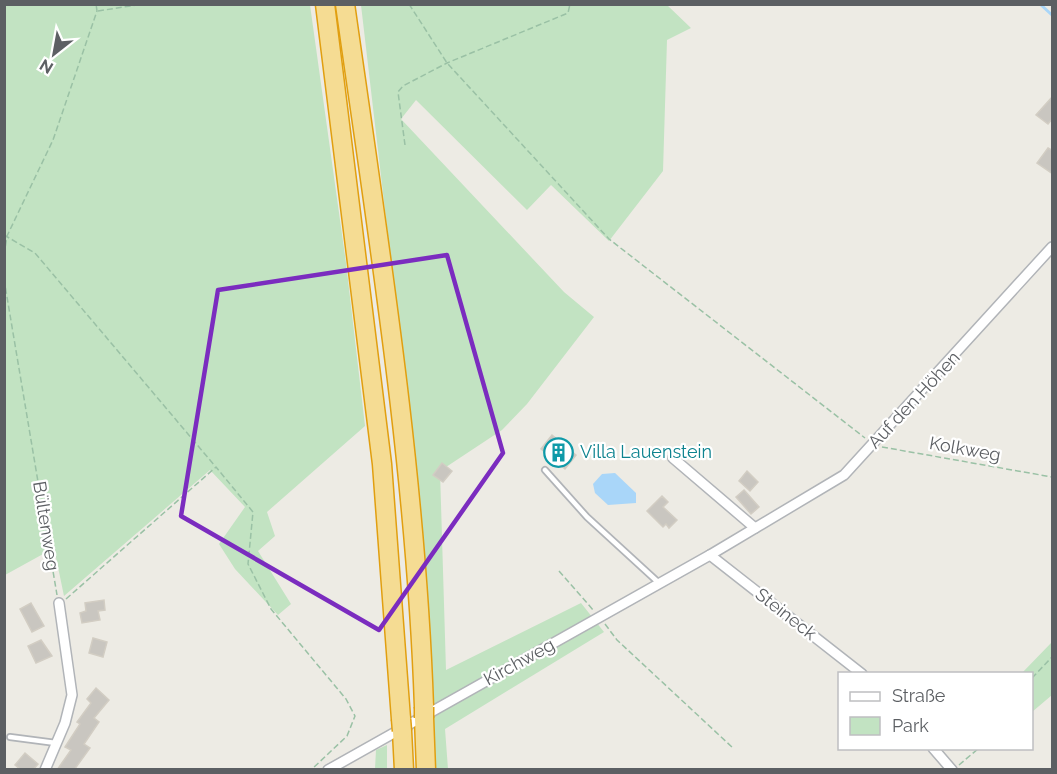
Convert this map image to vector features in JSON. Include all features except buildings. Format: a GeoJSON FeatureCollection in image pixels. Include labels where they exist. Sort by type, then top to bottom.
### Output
{"type":"FeatureCollection","features":[{"type":"Feature","properties":{"kind":"highway"},"geometry":{"type":"LineString","coordinates":[[325,4],[381,452],[404,770]]}},
{"type":"Feature","properties":{"kind":"highway"},"geometry":{"type":"LineString","coordinates":[[345,4],[387,308],[410,515],[426,770]]}},
{"type":"Feature","properties":{"kind":"street","name":"Auf den Höhen"},"geometry":{"type":"LineString","coordinates":[[710,555],[844,475],[1053,247]]}},
{"type":"Feature","properties":{"kind":"street"},"geometry":{"type":"LineString","coordinates":[[673,458],[755,528]]}},
{"type":"Feature","properties":{"kind":"street","name":"Kirchweg"},"geometry":{"type":"LineString","coordinates":[[328,770],[710,555]]}},
{"type":"Feature","properties":{"kind":"street","name":"Steineck"},"geometry":{"type":"LineString","coordinates":[[710,555],[859,672]]}},
{"type":"Feature","properties":{"kind":"street"},"geometry":{"type":"LineString","coordinates":[[45,770],[72,695],[58,603]]}},
{"type":"Feature","properties":{"kind":"street"},"geometry":{"type":"LineString","coordinates":[[935,750],[953,770]]}},
{"type":"Feature","properties":{"kind":"lane"},"geometry":{"type":"LineString","coordinates":[[545,470],[587,517],[659,583]]}},
{"type":"Feature","properties":{"kind":"lane"},"geometry":{"type":"LineString","coordinates":[[10,736],[56,743]]}},
{"type":"Feature","properties":{"kind":"path"},"geometry":{"type":"LineString","coordinates":[[4,255],[6,235],[53,140],[97,11],[96,4]]}},
{"type":"Feature","properties":{"kind":"path"},"geometry":{"type":"LineString","coordinates":[[97,11],[143,4]]}},
{"type":"Feature","properties":{"kind":"path"},"geometry":{"type":"LineString","coordinates":[[409,4],[447,63],[609,239],[873,445]]}},
{"type":"Feature","properties":{"kind":"path"},"geometry":{"type":"LineString","coordinates":[[405,145],[398,92],[400,89],[447,63],[568,13],[570,4]]}},
{"type":"Feature","properties":{"kind":"path"},"geometry":{"type":"LineString","coordinates":[[6,235],[35,253],[253,512],[248,564],[272,609],[346,699],[355,716],[347,736],[311,770]]}},
{"type":"Feature","properties":{"kind":"path","name":"Bültenweg"},"geometry":{"type":"LineString","coordinates":[[4,279],[58,603]]}},
{"type":"Feature","properties":{"kind":"path","name":"Kolkweg"},"geometry":{"type":"LineString","coordinates":[[873,445],[1053,477]]}},
{"type":"Feature","properties":{"kind":"path"},"geometry":{"type":"LineString","coordinates":[[58,603],[216,467]]}},
{"type":"Feature","properties":{"kind":"path"},"geometry":{"type":"LineString","coordinates":[[559,571],[617,640],[733,748]]}},
{"type":"Feature","properties":{"kind":"path"},"geometry":{"type":"LineString","coordinates":[[1033,677],[1053,657]]}},
{"type":"Feature","properties":{"kind":"path"},"geometry":{"type":"LineString","coordinates":[[953,770],[977,750]]}},
{"type":"Feature","properties":{"kind":"highlighted area"},"geometry":{"type":"Polygon","coordinates":[[[447,255],[503,453],[379,630],[181,516],[218,290],[447,255]]]}},
{"type":"Feature","properties":{"kind":"green space"},"geometry":{"type":"Polygon","coordinates":[[[4,5],[310,5],[346,263],[365,426],[267,512],[275,536],[258,551],[291,604],[278,615],[235,569],[219,544],[245,507],[210,470],[64,596],[54,548],[5,575],[4,5]]]}},
{"type":"Feature","properties":{"kind":"green space"},"geometry":{"type":"Polygon","coordinates":[[[361,5],[667,5],[691,28],[667,40],[663,171],[609,241],[551,185],[527,210],[416,100],[401,119],[564,292],[594,317],[527,404],[502,430],[440,471],[446,670],[581,603],[604,632],[445,729],[448,769],[435,769],[414,458],[361,5]]]}},
{"type":"Feature","properties":{"kind":"green space"},"geometry":{"type":"Polygon","coordinates":[[[1052,642],[1052,695],[1033,711],[1033,672],[1023,672],[1052,642]]]}},
{"type":"Feature","properties":{"kind":"green space"},"geometry":{"type":"Polygon","coordinates":[[[387,745],[387,769],[375,769],[376,750],[387,745]]]}},
{"type":"Feature","properties":{"kind":"water"},"geometry":{"type":"Polygon","coordinates":[[[615,473],[636,493],[636,503],[608,505],[595,493],[593,484],[602,474],[615,473]]]}},
{"type":"Feature","properties":{"kind":"waterway"},"geometry":{"type":"LineString","coordinates":[[1040,4],[1052,15]]}},
{"type":"Feature","properties":{"kind":"place","name":"Villa Lauenstein"},"geometry":{"type":"Point","coordinates":[559,452]}}]}
